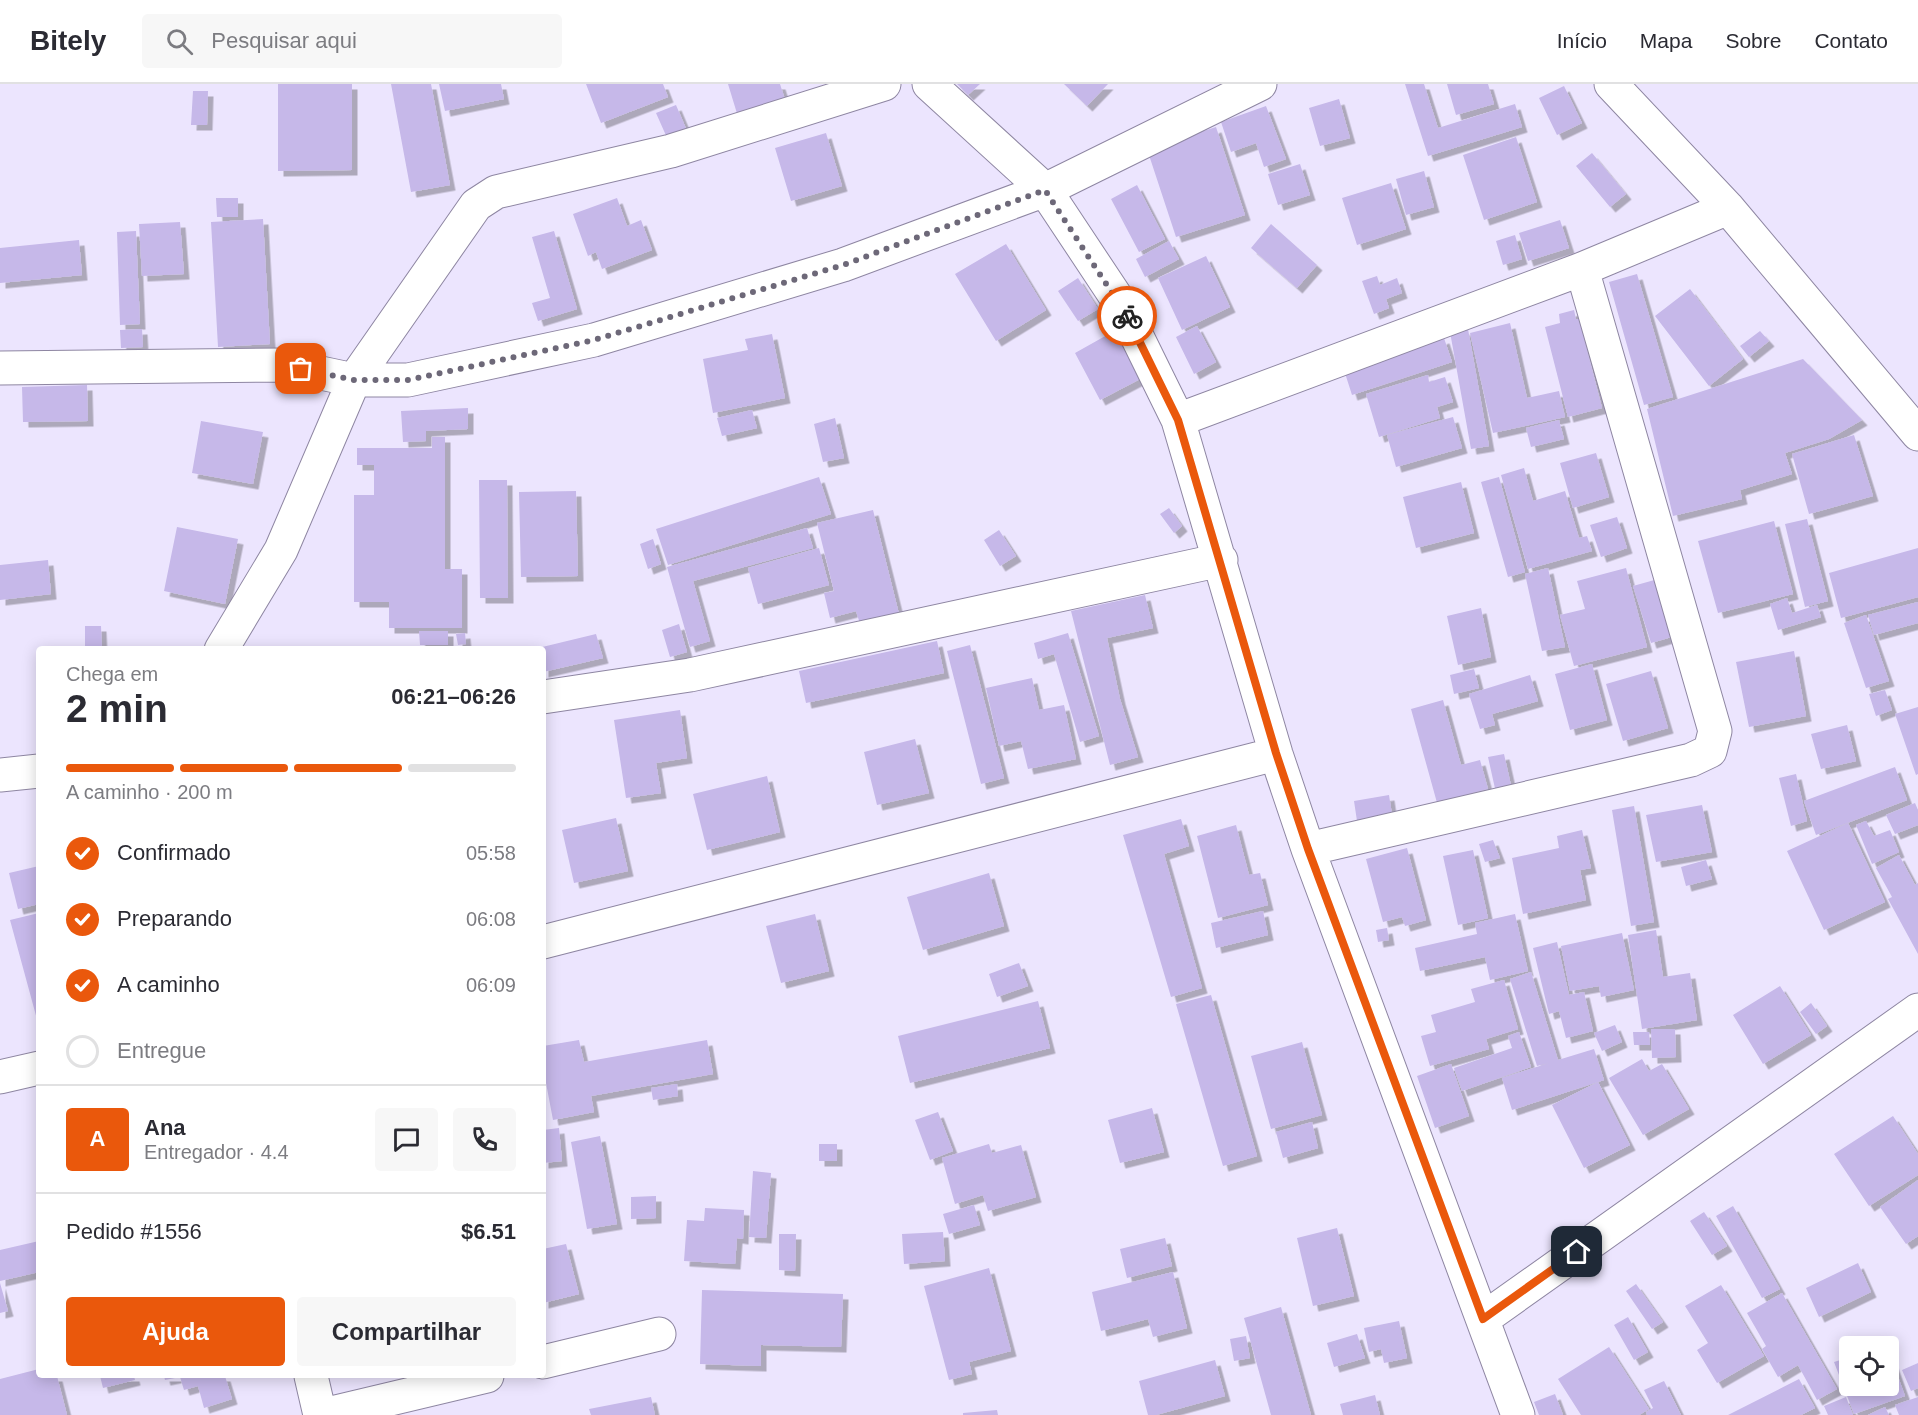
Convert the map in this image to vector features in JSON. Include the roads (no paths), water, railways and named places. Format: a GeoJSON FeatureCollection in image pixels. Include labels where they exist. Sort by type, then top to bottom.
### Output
{"type":"FeatureCollection","features":[{"type":"Feature","properties":{"kind":"street"},"geometry":{"type":"LineString","coordinates":[[223,646],[281,549],[354,380],[476,205],[496,192],[671,151],[884,84]]}},
{"type":"Feature","properties":{"kind":"street"},"geometry":{"type":"LineString","coordinates":[[928,84],[1045,190],[1122,306],[1178,420],[1276,753],[1308,849],[1518,1415]]}},
{"type":"Feature","properties":{"kind":"street"},"geometry":{"type":"LineString","coordinates":[[0,368],[283,365],[354,380],[408,380],[594,340],[843,265],[1045,190],[1260,84]]}},
{"type":"Feature","properties":{"kind":"street"},"geometry":{"type":"LineString","coordinates":[[1611,84],[1728,208],[1918,434]]}},
{"type":"Feature","properties":{"kind":"street"},"geometry":{"type":"LineString","coordinates":[[1178,420],[1582,269],[1728,208]]}},
{"type":"Feature","properties":{"kind":"street"},"geometry":{"type":"LineString","coordinates":[[1308,849],[1691,760],[1710,751],[1715,731],[1582,269]]}},
{"type":"Feature","properties":{"kind":"street"},"geometry":{"type":"LineString","coordinates":[[546,697],[690,675],[1221,560]]}},
{"type":"Feature","properties":{"kind":"street"},"geometry":{"type":"LineString","coordinates":[[546,941],[1276,753]]}},
{"type":"Feature","properties":{"kind":"street"},"geometry":{"type":"LineString","coordinates":[[0,775],[36,771]]}},
{"type":"Feature","properties":{"kind":"street"},"geometry":{"type":"LineString","coordinates":[[1483,1319],[1918,1010]]}},
{"type":"Feature","properties":{"kind":"street"},"geometry":{"type":"LineString","coordinates":[[0,1077],[36,1069]]}},
{"type":"Feature","properties":{"kind":"street"},"geometry":{"type":"LineString","coordinates":[[546,1361],[659,1334]]}},
{"type":"Feature","properties":{"kind":"street"},"geometry":{"type":"LineString","coordinates":[[312,1378],[321,1415],[478,1378]]}}]}
